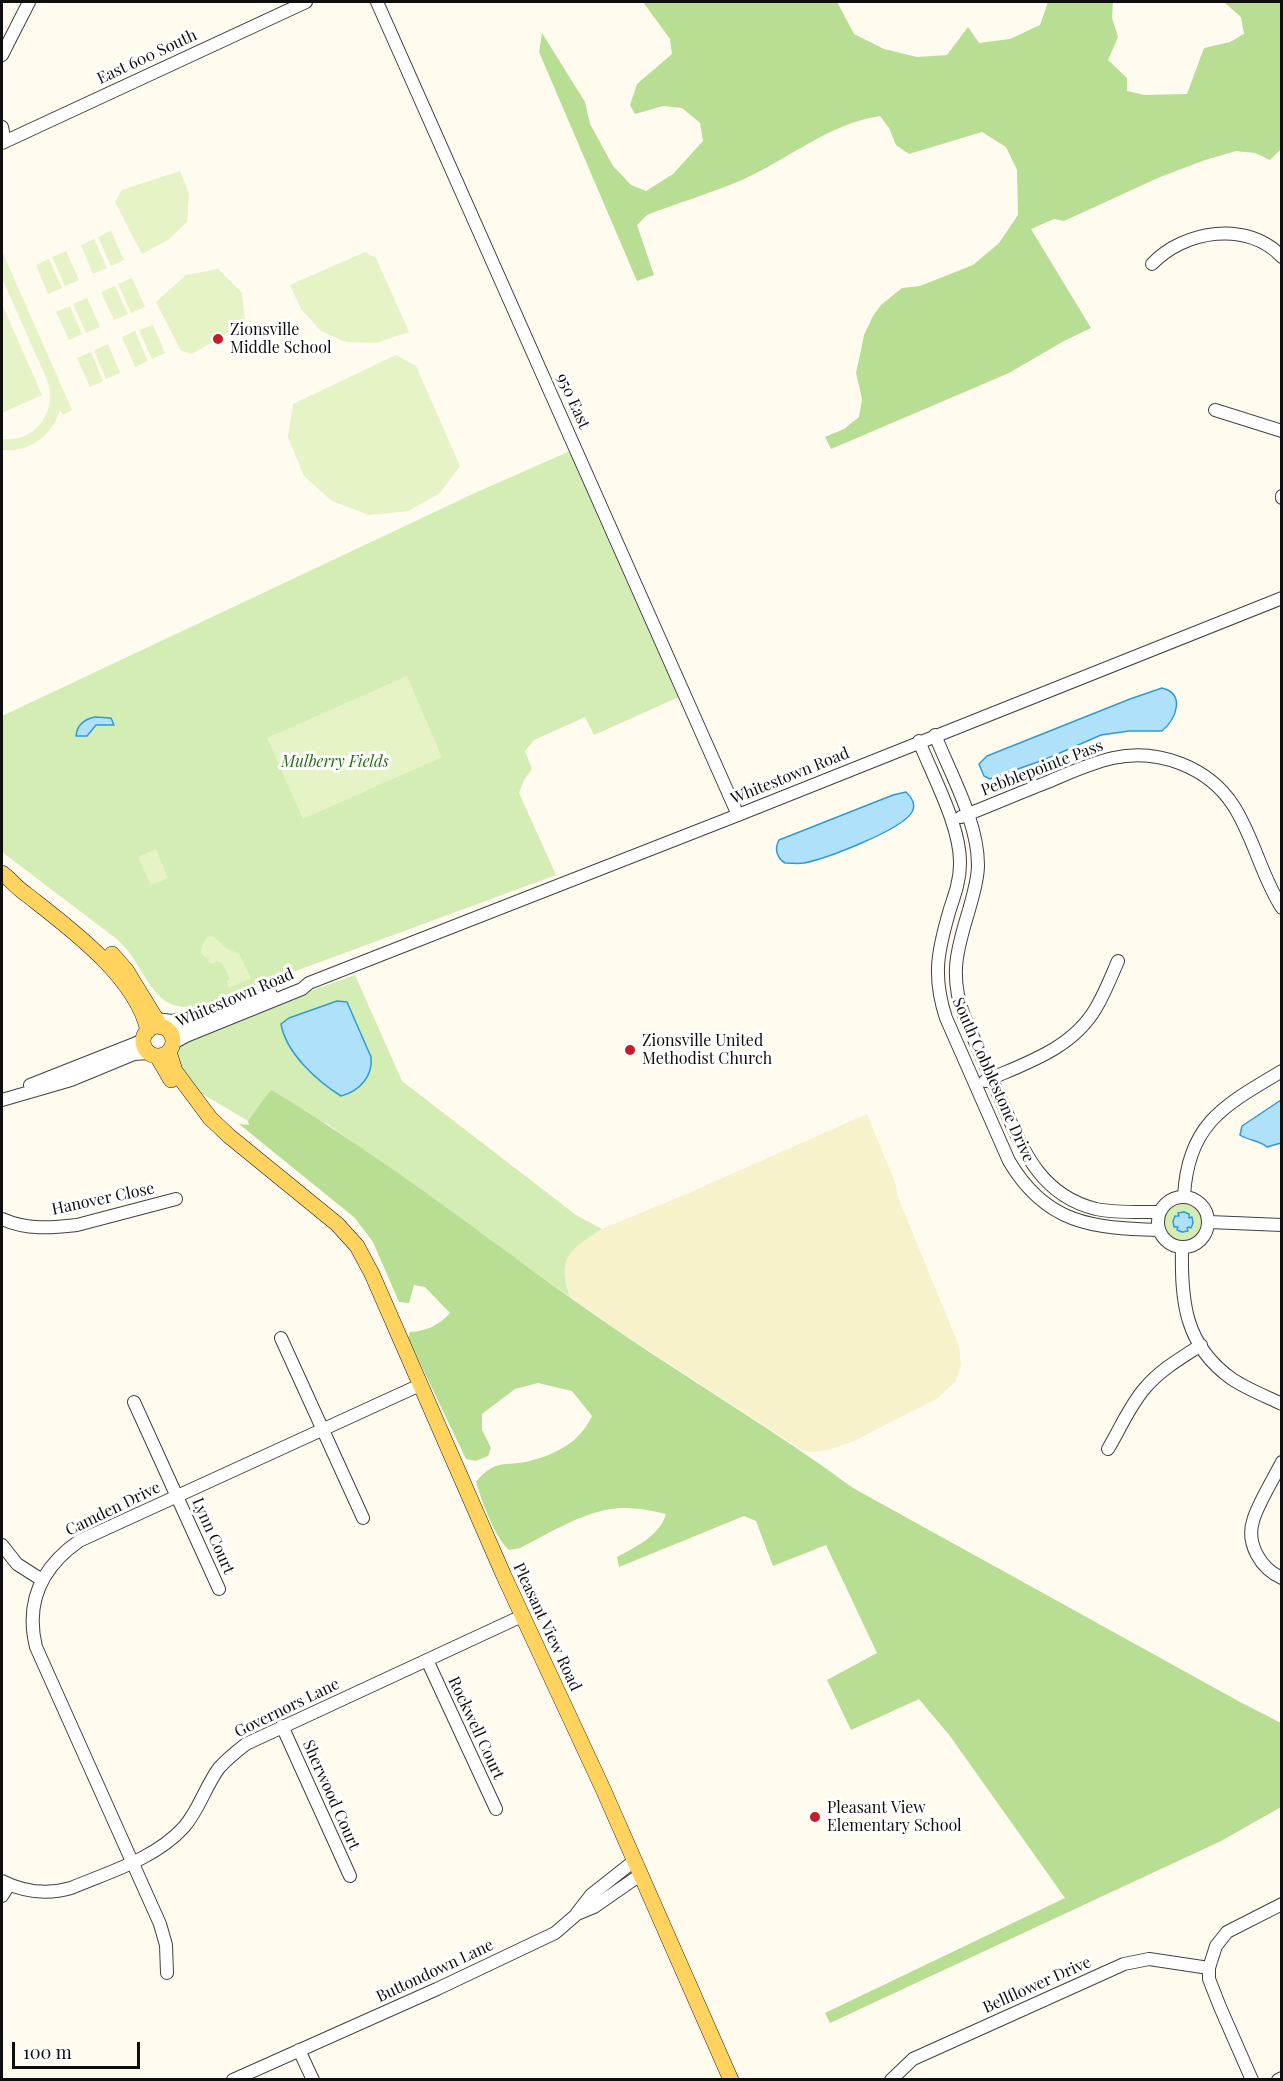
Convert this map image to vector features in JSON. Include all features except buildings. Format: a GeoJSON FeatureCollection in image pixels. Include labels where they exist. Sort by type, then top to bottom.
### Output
{"type":"FeatureCollection","features":[{"type":"Feature","properties":{"kind":"main road","name":"Pleasant View Road"},"geometry":{"type":"LineString","coordinates":[[6,876],[91,947],[113,971],[134,998],[175,1071],[210,1118],[303,1195],[310,1204],[336,1224],[357,1245],[372,1274],[522,1616],[603,1789],[731,2079]]}},
{"type":"Feature","properties":{"kind":"street"},"geometry":{"type":"LineString","coordinates":[[2,55],[29,2]]}},
{"type":"Feature","properties":{"kind":"street","name":"East 600 South"},"geometry":{"type":"LineString","coordinates":[[3,142],[306,2]]}},
{"type":"Feature","properties":{"kind":"street","name":"950 East"},"geometry":{"type":"LineString","coordinates":[[377,2],[738,815]]}},
{"type":"Feature","properties":{"kind":"street"},"geometry":{"type":"LineString","coordinates":[[2,127],[3,142]]}},
{"type":"Feature","properties":{"kind":"street"},"geometry":{"type":"LineString","coordinates":[[1152,264],[1162,254],[1178,244],[1202,237],[1230,233],[1252,237],[1275,250],[1281,258]]}},
{"type":"Feature","properties":{"kind":"street"},"geometry":{"type":"LineString","coordinates":[[1215,410],[1281,431]]}},
{"type":"Feature","properties":{"kind":"street","name":"Whitestown Road"},"geometry":{"type":"LineString","coordinates":[[159,1039],[214,1012],[298,983],[309,982],[738,815],[1281,598]]}},
{"type":"Feature","properties":{"kind":"street","name":"South Cobblestone Drive"},"geometry":{"type":"LineString","coordinates":[[935,735],[975,835],[978,867],[975,888],[957,951],[956,986],[964,1016],[1029,1162],[1056,1190],[1074,1201],[1096,1209],[1160,1212]]}},
{"type":"Feature","properties":{"kind":"street","name":"South Cobblestone Drive"},"geometry":{"type":"LineString","coordinates":[[920,741],[959,845],[960,873],[939,947],[937,985],[946,1018],[1015,1172],[1044,1203],[1067,1216],[1092,1225],[1111,1228],[1159,1230]]}},
{"type":"Feature","properties":{"kind":"street","name":"Pebblepointe Pass"},"geometry":{"type":"LineString","coordinates":[[951,820],[1106,760],[1138,755],[1168,759],[1202,775],[1221,790],[1233,805],[1281,908]]}},
{"type":"Feature","properties":{"kind":"street"},"geometry":{"type":"LineString","coordinates":[[975,1085],[1051,1051],[1077,1032],[1096,1008],[1118,961]]}},
{"type":"Feature","properties":{"kind":"street","name":"Whitestown Road"},"geometry":{"type":"LineString","coordinates":[[159,1039],[186,1036],[302,988],[309,982]]}},
{"type":"Feature","properties":{"kind":"street","name":"Whitestown Road"},"geometry":{"type":"LineString","coordinates":[[159,1039],[172,1021],[214,1012]]}},
{"type":"Feature","properties":{"kind":"street"},"geometry":{"type":"LineString","coordinates":[[2,1099],[159,1039]]}},
{"type":"Feature","properties":{"kind":"street"},"geometry":{"type":"LineString","coordinates":[[1184,1196],[1190,1156],[1209,1123],[1231,1101],[1281,1071]]}},
{"type":"Feature","properties":{"kind":"street"},"geometry":{"type":"LineString","coordinates":[[1184,1196],[1194,1198],[1202,1204],[1208,1214],[1209,1222],[1202,1239],[1194,1245],[1182,1247],[1167,1241],[1159,1230],[1158,1221],[1160,1212],[1167,1202],[1184,1196]]}},
{"type":"Feature","properties":{"kind":"street","name":"Hanover Close"},"geometry":{"type":"LineString","coordinates":[[2,1219],[24,1226],[60,1227],[77,1225],[176,1199]]}},
{"type":"Feature","properties":{"kind":"street"},"geometry":{"type":"LineString","coordinates":[[1209,1222],[1281,1225]]}},
{"type":"Feature","properties":{"kind":"street"},"geometry":{"type":"LineString","coordinates":[[1182,1247],[1183,1301],[1189,1322],[1201,1345],[1218,1367],[1233,1380],[1281,1404]]}},
{"type":"Feature","properties":{"kind":"street"},"geometry":{"type":"LineString","coordinates":[[281,1338],[363,1518]]}},
{"type":"Feature","properties":{"kind":"street"},"geometry":{"type":"LineString","coordinates":[[1108,1449],[1146,1387],[1164,1370],[1201,1345]]}},
{"type":"Feature","properties":{"kind":"street","name":"Camden Drive"},"geometry":{"type":"LineString","coordinates":[[167,1973],[164,1934],[36,1647],[33,1634],[33,1611],[42,1580],[59,1558],[79,1541],[420,1385]]}},
{"type":"Feature","properties":{"kind":"street","name":"Lynn Court"},"geometry":{"type":"LineString","coordinates":[[134,1402],[219,1589]]}},
{"type":"Feature","properties":{"kind":"street"},"geometry":{"type":"LineString","coordinates":[[1281,1462],[1252,1521],[1252,1536],[1259,1559],[1267,1571],[1281,1578]]}},
{"type":"Feature","properties":{"kind":"street"},"geometry":{"type":"LineString","coordinates":[[2,1545],[17,1564],[42,1580]]}},
{"type":"Feature","properties":{"kind":"street","name":"Governors Lane"},"geometry":{"type":"LineString","coordinates":[[5,1883],[35,1892],[60,1891],[132,1862],[160,1847],[184,1827],[198,1807],[219,1768],[246,1744],[522,1616]]}},
{"type":"Feature","properties":{"kind":"street","name":"Rockwell Court"},"geometry":{"type":"LineString","coordinates":[[427,1660],[496,1809]]}},
{"type":"Feature","properties":{"kind":"street","name":"Sherwood Court"},"geometry":{"type":"LineString","coordinates":[[282,1726],[350,1876]]}},
{"type":"Feature","properties":{"kind":"street","name":"Buttondown Lane"},"geometry":{"type":"LineString","coordinates":[[233,2079],[437,1989],[555,1933],[577,1914],[591,1894],[637,1868]]}},
{"type":"Feature","properties":{"kind":"street"},"geometry":{"type":"LineString","coordinates":[[2,1896],[5,1883]]}},
{"type":"Feature","properties":{"kind":"street"},"geometry":{"type":"LineString","coordinates":[[1252,2079],[1209,1979],[1209,1968],[1216,1946],[1227,1932],[1281,1904]]}},
{"type":"Feature","properties":{"kind":"street","name":"Bellflower Drive"},"geometry":{"type":"LineString","coordinates":[[891,2079],[913,2059],[1124,1964],[1149,1959],[1209,1968]]}},
{"type":"Feature","properties":{"kind":"street"},"geometry":{"type":"LineString","coordinates":[[299,2050],[313,2079]]}},
{"type":"Feature","properties":{"kind":"shaded area"},"geometry":{"type":"Polygon","coordinates":[[[867,1114],[896,1185],[897,1195],[959,1346],[961,1365],[956,1381],[938,1398],[854,1441],[828,1450],[810,1452],[802,1450],[615,1329],[570,1297],[563,1272],[569,1255],[577,1245],[602,1229],[867,1114]]]}},
{"type":"Feature","properties":{"kind":"green space"},"geometry":{"type":"Polygon","coordinates":[[[643,2],[837,2],[854,34],[884,49],[917,57],[947,55],[968,27],[979,43],[1010,39],[1040,25],[1048,2],[1113,2],[1112,18],[1118,37],[1108,60],[1127,78],[1127,91],[1145,95],[1187,94],[1204,48],[1230,42],[1244,34],[1241,17],[1224,2],[1281,2],[1281,149],[1270,160],[1255,153],[1236,151],[1205,160],[1160,177],[1064,221],[1054,219],[1031,229],[1091,328],[1009,373],[831,449],[825,437],[844,429],[859,417],[862,399],[856,373],[864,335],[873,316],[881,305],[902,288],[920,286],[973,265],[999,243],[1018,215],[1017,170],[1006,147],[982,132],[909,154],[896,145],[889,128],[880,116],[862,120],[826,134],[742,180],[647,215],[637,225],[654,275],[637,281],[539,52],[542,33],[585,102],[590,124],[613,166],[631,185],[646,191],[673,174],[703,141],[700,123],[682,108],[663,106],[635,114],[630,105],[637,84],[672,54],[670,39],[643,2]]]}},
{"type":"Feature","properties":{"kind":"green space"},"geometry":{"type":"Polygon","coordinates":[[[180,171],[189,193],[187,222],[168,240],[142,254],[115,202],[122,190],[180,171]]]}},
{"type":"Feature","properties":{"kind":"green space"},"geometry":{"type":"Polygon","coordinates":[[[111,231],[124,260],[111,266],[98,237],[111,231]]]}},
{"type":"Feature","properties":{"kind":"green space"},"geometry":{"type":"Polygon","coordinates":[[[94,239],[107,268],[93,274],[81,245],[94,239]]]}},
{"type":"Feature","properties":{"kind":"green space"},"geometry":{"type":"Polygon","coordinates":[[[2,251],[72,410],[63,415],[60,410],[51,428],[38,441],[30,446],[12,450],[2,450],[2,439],[25,436],[34,430],[47,413],[50,392],[47,380],[2,278],[2,251]]]}},
{"type":"Feature","properties":{"kind":"green space"},"geometry":{"type":"Polygon","coordinates":[[[66,251],[79,280],[65,286],[52,257],[66,251]]]}},
{"type":"Feature","properties":{"kind":"green space"},"geometry":{"type":"Polygon","coordinates":[[[365,252],[376,258],[409,332],[376,343],[346,342],[321,331],[301,309],[290,285],[365,252]]]}},
{"type":"Feature","properties":{"kind":"green space"},"geometry":{"type":"Polygon","coordinates":[[[49,259],[62,288],[48,294],[36,265],[49,259]]]}},
{"type":"Feature","properties":{"kind":"green space"},"geometry":{"type":"Polygon","coordinates":[[[218,269],[242,293],[245,322],[192,354],[181,351],[156,302],[186,275],[218,269]]]}},
{"type":"Feature","properties":{"kind":"green space"},"geometry":{"type":"Polygon","coordinates":[[[132,278],[145,307],[131,313],[118,284],[132,278]]]}},
{"type":"Feature","properties":{"kind":"green space"},"geometry":{"type":"Polygon","coordinates":[[[115,286],[128,314],[114,320],[101,292],[115,286]]]}},
{"type":"Feature","properties":{"kind":"green space"},"geometry":{"type":"Polygon","coordinates":[[[87,298],[100,327],[86,333],[73,304],[87,298]]]}},
{"type":"Feature","properties":{"kind":"green space"},"geometry":{"type":"Polygon","coordinates":[[[2,304],[42,395],[2,413],[2,304]]]}},
{"type":"Feature","properties":{"kind":"green space"},"geometry":{"type":"Polygon","coordinates":[[[70,306],[82,334],[69,340],[56,312],[70,306]]]}},
{"type":"Feature","properties":{"kind":"green space"},"geometry":{"type":"Polygon","coordinates":[[[153,325],[165,353],[152,359],[139,330],[153,325]]]}},
{"type":"Feature","properties":{"kind":"green space"},"geometry":{"type":"Polygon","coordinates":[[[135,331],[148,361],[135,367],[122,337],[135,331]]]}},
{"type":"Feature","properties":{"kind":"green space"},"geometry":{"type":"Polygon","coordinates":[[[108,344],[120,373],[106,379],[94,350],[108,344]]]}},
{"type":"Feature","properties":{"kind":"green space"},"geometry":{"type":"Polygon","coordinates":[[[91,352],[103,381],[90,387],[77,358],[91,352]]]}},
{"type":"Feature","properties":{"kind":"green space"},"geometry":{"type":"Polygon","coordinates":[[[396,355],[416,366],[460,466],[440,493],[409,511],[369,515],[332,501],[304,476],[288,437],[293,404],[396,355]]]}},
{"type":"Feature","properties":{"kind":"green space","name":"Mulberry Fields"},"geometry":{"type":"Polygon","coordinates":[[[570,451],[681,696],[594,735],[585,717],[534,740],[525,751],[532,769],[519,793],[556,875],[217,1000],[190,1007],[179,1006],[162,998],[155,992],[130,953],[118,940],[2,852],[2,716],[475,493],[570,451]]]}},
{"type":"Feature","properties":{"kind":"green space"},"geometry":{"type":"Polygon","coordinates":[[[407,676],[442,757],[303,819],[267,738],[407,676]]]}},
{"type":"Feature","properties":{"kind":"green space"},"geometry":{"type":"Polygon","coordinates":[[[156,849],[168,878],[151,885],[138,857],[156,849]]]}},
{"type":"Feature","properties":{"kind":"green space"},"geometry":{"type":"Polygon","coordinates":[[[210,936],[239,954],[251,978],[229,988],[227,981],[230,979],[222,963],[208,962],[209,958],[201,953],[203,943],[210,936]]]}},
{"type":"Feature","properties":{"kind":"green space"},"geometry":{"type":"Polygon","coordinates":[[[355,975],[402,1081],[576,1215],[602,1229],[582,1242],[569,1256],[565,1272],[570,1297],[326,1123],[270,1134],[189,1086],[174,1054],[183,1042],[355,975]]]}},
{"type":"Feature","properties":{"kind":"green space"},"geometry":{"type":"Polygon","coordinates":[[[271,1090],[359,1146],[615,1329],[853,1488],[1281,1723],[1281,1807],[1221,1841],[830,2023],[825,2013],[1065,1898],[950,1736],[919,1699],[851,1730],[827,1680],[877,1653],[826,1545],[773,1566],[756,1521],[744,1516],[619,1567],[617,1557],[653,1534],[666,1514],[625,1508],[587,1515],[520,1548],[509,1550],[494,1528],[476,1482],[495,1466],[530,1461],[559,1450],[581,1433],[592,1416],[572,1391],[538,1383],[515,1389],[482,1414],[482,1430],[491,1448],[488,1456],[476,1461],[466,1459],[408,1338],[410,1332],[432,1327],[450,1313],[425,1287],[414,1285],[409,1303],[399,1302],[373,1242],[355,1218],[239,1124],[249,1125],[248,1121],[271,1090]]]}},
{"type":"Feature","properties":{"kind":"green space"},"geometry":{"type":"Polygon","coordinates":[[[1183,1201],[1198,1207],[1204,1222],[1198,1237],[1183,1243],[1168,1237],[1162,1222],[1168,1207],[1183,1201]]]}},
{"type":"Feature","properties":{"kind":"water"},"geometry":{"type":"Polygon","coordinates":[[[1162,688],[1174,696],[1176,707],[1171,720],[1162,731],[1129,731],[1101,735],[1046,759],[990,779],[984,776],[979,764],[987,756],[1162,688]]]}},
{"type":"Feature","properties":{"kind":"water"},"geometry":{"type":"Polygon","coordinates":[[[95,717],[111,718],[114,725],[96,725],[87,736],[76,736],[82,723],[95,717]]]}},
{"type":"Feature","properties":{"kind":"water"},"geometry":{"type":"Polygon","coordinates":[[[906,792],[913,801],[912,812],[894,827],[879,835],[845,850],[804,863],[785,863],[778,856],[779,840],[906,792]]]}},
{"type":"Feature","properties":{"kind":"water"},"geometry":{"type":"Polygon","coordinates":[[[337,1001],[347,1002],[371,1057],[370,1070],[364,1082],[348,1094],[341,1096],[313,1074],[296,1056],[284,1035],[281,1024],[289,1018],[337,1001]]]}},
{"type":"Feature","properties":{"kind":"water"},"geometry":{"type":"Polygon","coordinates":[[[1281,1100],[1281,1143],[1267,1147],[1240,1135],[1242,1126],[1281,1100]]]}},
{"type":"Feature","properties":{"kind":"water"},"geometry":{"type":"Polygon","coordinates":[[[1178,1213],[1189,1214],[1189,1218],[1192,1217],[1193,1223],[1191,1228],[1187,1228],[1188,1231],[1182,1232],[1177,1230],[1178,1227],[1174,1227],[1173,1221],[1175,1216],[1179,1216],[1178,1213]]]}},
{"type":"Feature","properties":{"kind":"place","name":"Zionsville Middle School"},"geometry":{"type":"Point","coordinates":[218,339]}},
{"type":"Feature","properties":{"kind":"place","name":"Zionsville United Methodist Church"},"geometry":{"type":"Point","coordinates":[630,1050]}},
{"type":"Feature","properties":{"kind":"place","name":"Pleasant View Elementary School"},"geometry":{"type":"Point","coordinates":[815,1817]}}]}
